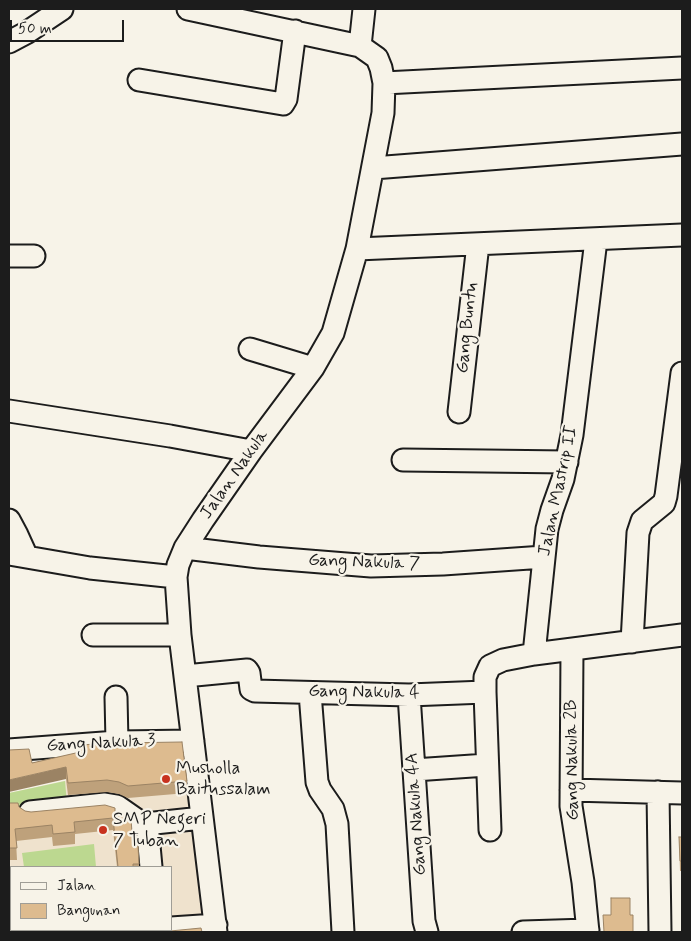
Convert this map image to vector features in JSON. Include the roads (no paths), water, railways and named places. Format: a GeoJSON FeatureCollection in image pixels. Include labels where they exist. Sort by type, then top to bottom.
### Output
{"type":"FeatureCollection","features":[{"type":"Feature","properties":{"kind":"street"},"geometry":{"type":"LineString","coordinates":[[9,42],[62,9]]}},
{"type":"Feature","properties":{"kind":"street"},"geometry":{"type":"LineString","coordinates":[[188,9],[211,11],[360,46],[364,9]]}},
{"type":"Feature","properties":{"kind":"street"},"geometry":{"type":"LineString","coordinates":[[139,80],[283,104],[286,99],[295,31]]}},
{"type":"Feature","properties":{"kind":"street","name":"Jalan Nakula"},"geometry":{"type":"LineString","coordinates":[[216,929],[180,635],[176,577],[178,565],[185,548],[251,451],[313,368],[333,333],[357,249],[383,113],[384,83],[380,62],[360,46]]}},
{"type":"Feature","properties":{"kind":"street"},"geometry":{"type":"LineString","coordinates":[[384,83],[682,68]]}},
{"type":"Feature","properties":{"kind":"street"},"geometry":{"type":"LineString","coordinates":[[373,168],[682,144]]}},
{"type":"Feature","properties":{"kind":"street"},"geometry":{"type":"LineString","coordinates":[[357,249],[682,235]]}},
{"type":"Feature","properties":{"kind":"street","name":"Jalan Mastrip II"},"geometry":{"type":"LineString","coordinates":[[534,654],[550,517],[563,478],[572,436],[596,240]]}},
{"type":"Feature","properties":{"kind":"street","name":"Gang Buntu"},"geometry":{"type":"LineString","coordinates":[[459,412],[478,244]]}},
{"type":"Feature","properties":{"kind":"street"},"geometry":{"type":"LineString","coordinates":[[9,256],[34,256]]}},
{"type":"Feature","properties":{"kind":"street"},"geometry":{"type":"LineString","coordinates":[[250,349],[313,368]]}},
{"type":"Feature","properties":{"kind":"street"},"geometry":{"type":"LineString","coordinates":[[632,642],[638,533],[642,520],[664,503],[666,496],[682,373]]}},
{"type":"Feature","properties":{"kind":"street"},"geometry":{"type":"LineString","coordinates":[[9,411],[170,436],[251,451]]}},
{"type":"Feature","properties":{"kind":"street"},"geometry":{"type":"LineString","coordinates":[[403,460],[567,462]]}},
{"type":"Feature","properties":{"kind":"street"},"geometry":{"type":"LineString","coordinates":[[9,520],[17,534],[18,556],[90,568],[176,577]]}},
{"type":"Feature","properties":{"kind":"street","name":"Gang Nakula 7"},"geometry":{"type":"LineString","coordinates":[[185,548],[260,557],[371,566],[443,564],[544,557]]}},
{"type":"Feature","properties":{"kind":"street"},"geometry":{"type":"LineString","coordinates":[[93,634],[180,635]]}},
{"type":"Feature","properties":{"kind":"street"},"geometry":{"type":"LineString","coordinates":[[490,830],[485,676],[490,666],[503,660],[534,654],[682,635]]}},
{"type":"Feature","properties":{"kind":"street","name":"Gang Nakula 2B"},"geometry":{"type":"LineString","coordinates":[[523,932],[588,931],[583,882],[572,818],[572,649]]}},
{"type":"Feature","properties":{"kind":"street","name":"Gang Nakula 4"},"geometry":{"type":"LineString","coordinates":[[185,676],[247,670],[251,689],[255,691],[409,695],[485,692]]}},
{"type":"Feature","properties":{"kind":"street"},"geometry":{"type":"LineString","coordinates":[[310,693],[317,782],[333,809],[337,824],[343,932]]}},
{"type":"Feature","properties":{"kind":"street","name":"Gang Nakula 4A"},"geometry":{"type":"LineString","coordinates":[[409,695],[424,921],[427,932]]}},
{"type":"Feature","properties":{"kind":"street"},"geometry":{"type":"LineString","coordinates":[[116,697],[117,742]]}},
{"type":"Feature","properties":{"kind":"street","name":"Gang Nakula 3"},"geometry":{"type":"LineString","coordinates":[[9,750],[117,742],[193,741]]}},
{"type":"Feature","properties":{"kind":"street"},"geometry":{"type":"LineString","coordinates":[[414,770],[487,765]]}},
{"type":"Feature","properties":{"kind":"street"},"geometry":{"type":"LineString","coordinates":[[571,790],[682,793]]}},
{"type":"Feature","properties":{"kind":"street"},"geometry":{"type":"LineString","coordinates":[[658,792],[660,932]]}},
{"type":"Feature","properties":{"kind":"street"},"geometry":{"type":"LineString","coordinates":[[30,812],[110,804],[120,808],[140,822],[147,824],[202,818]]}},
{"type":"Feature","properties":{"kind":"street"},"geometry":{"type":"LineString","coordinates":[[147,824],[151,866]]}},
{"type":"Feature","properties":{"kind":"street"},"geometry":{"type":"LineString","coordinates":[[172,928],[216,929]]}},
{"type":"Feature","properties":{"kind":"place","name":"Musholla Baitussalam"},"geometry":{"type":"Point","coordinates":[166,779]}},
{"type":"Feature","properties":{"kind":"place","name":"SMP Negeri 7 Tuban"},"geometry":{"type":"Point","coordinates":[103,830]}}]}
